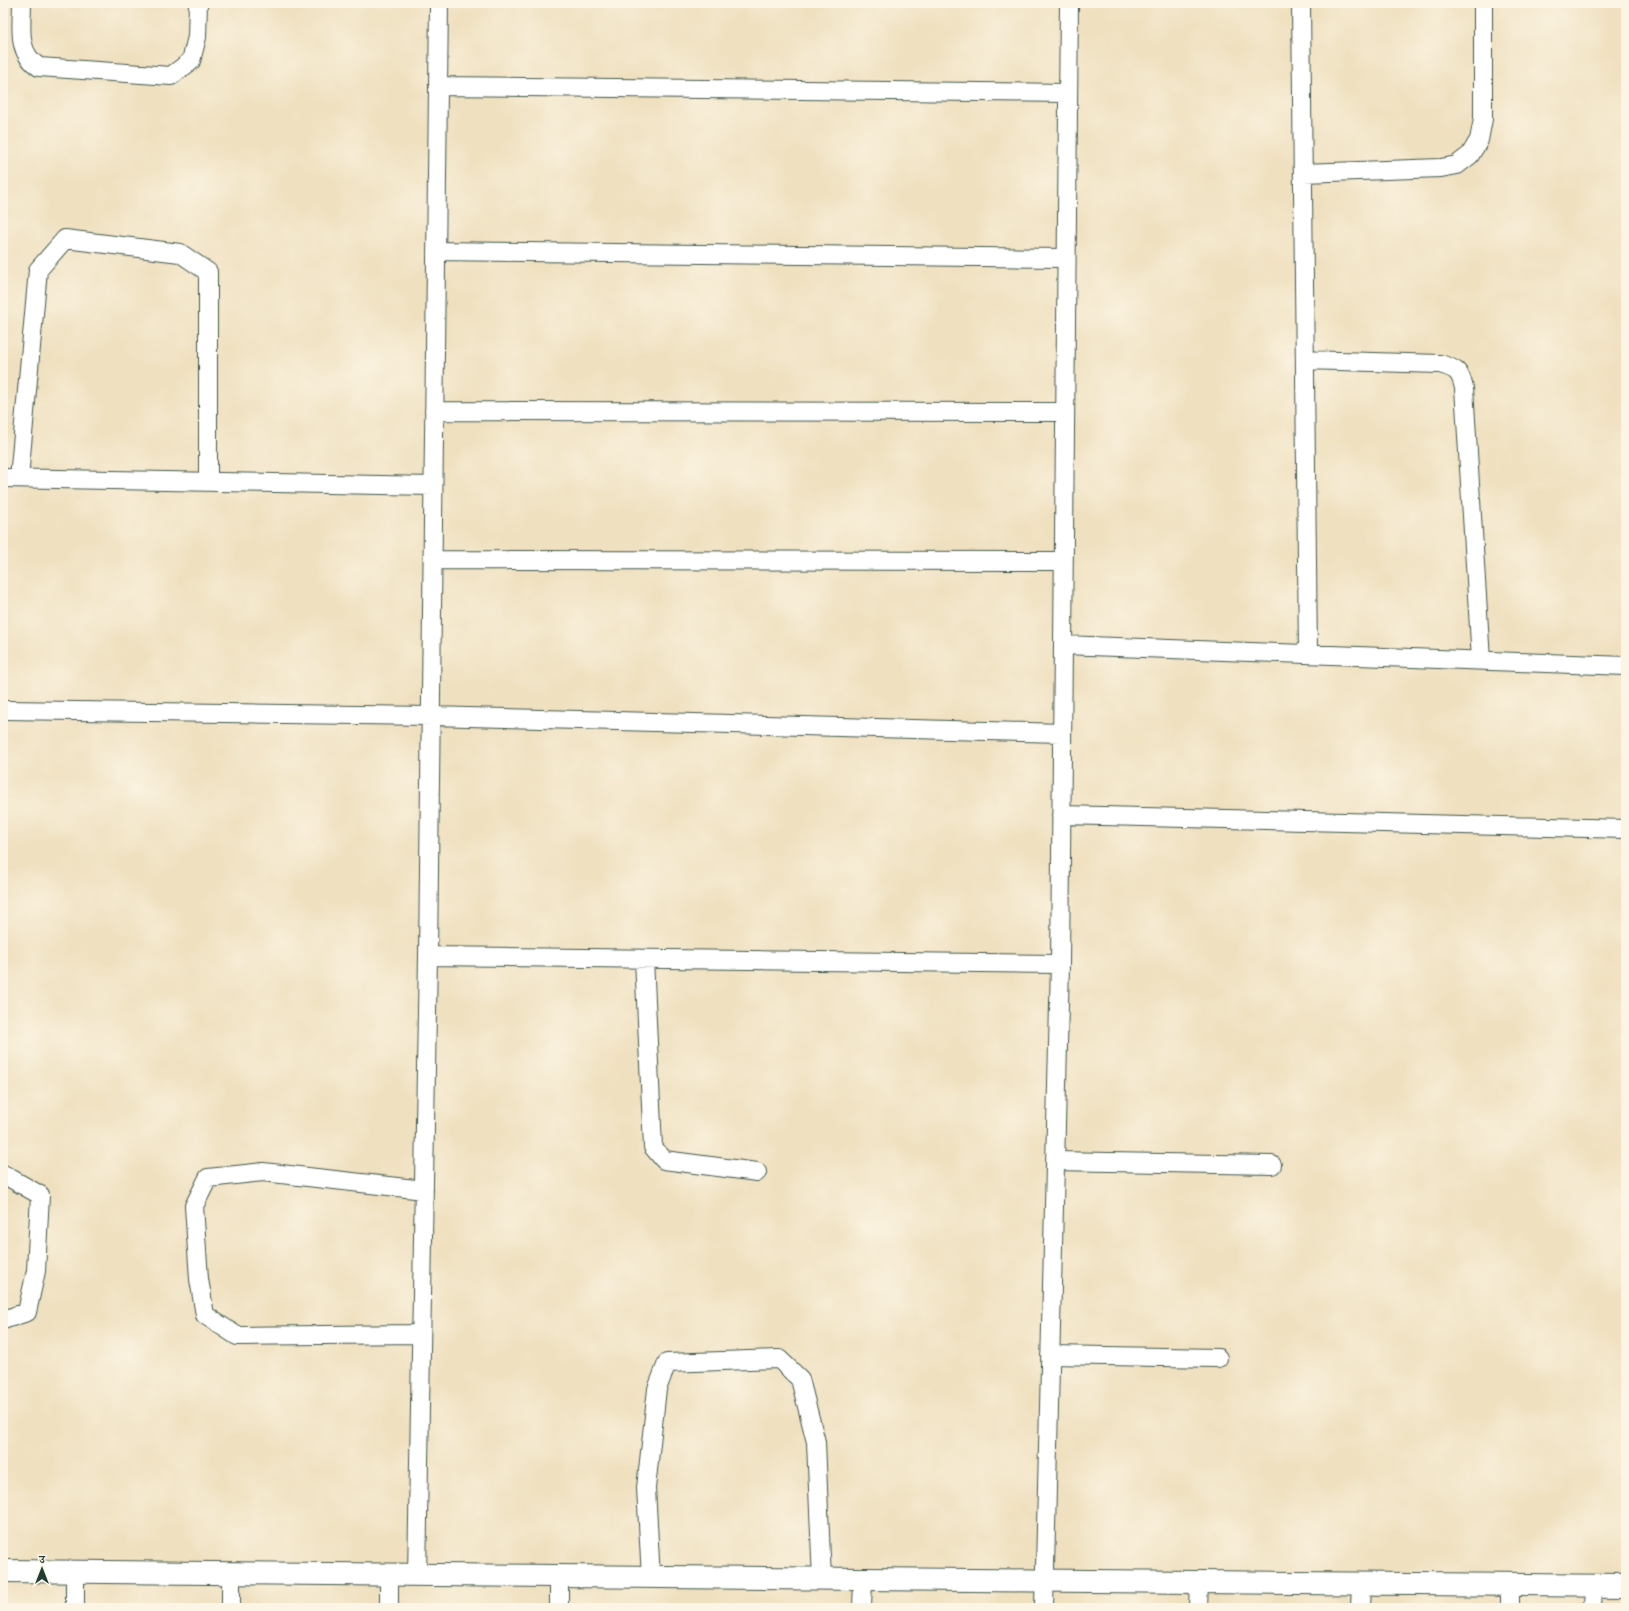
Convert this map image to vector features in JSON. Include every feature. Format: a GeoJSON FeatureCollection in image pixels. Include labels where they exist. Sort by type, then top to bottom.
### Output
{"type":"FeatureCollection","features":[{"type":"Feature","properties":{"kind":"street"},"geometry":{"type":"LineString","coordinates":[[3,1572],[559,1578],[1626,1586]]}},
{"type":"Feature","properties":{"kind":"lane"},"geometry":{"type":"LineString","coordinates":[[22,3],[21,39],[25,52],[30,61],[39,67],[171,76],[191,61],[197,38],[198,3]]}},
{"type":"Feature","properties":{"kind":"lane"},"geometry":{"type":"LineString","coordinates":[[417,1576],[428,956],[438,3]]}},
{"type":"Feature","properties":{"kind":"lane"},"geometry":{"type":"LineString","coordinates":[[1044,1608],[1060,964],[1068,3]]}},
{"type":"Feature","properties":{"kind":"lane"},"geometry":{"type":"LineString","coordinates":[[1301,3],[1308,654]]}},
{"type":"Feature","properties":{"kind":"lane"},"geometry":{"type":"LineString","coordinates":[[1303,173],[1441,168],[1457,165],[1470,155],[1479,140],[1483,119],[1483,3]]}},
{"type":"Feature","properties":{"kind":"lane"},"geometry":{"type":"LineString","coordinates":[[438,86],[1068,93]]}},
{"type":"Feature","properties":{"kind":"lane"},"geometry":{"type":"LineString","coordinates":[[208,482],[208,272],[180,252],[65,239],[38,270],[11,478],[208,482],[433,486]]}},
{"type":"Feature","properties":{"kind":"lane"},"geometry":{"type":"LineString","coordinates":[[436,251],[1066,258]]}},
{"type":"Feature","properties":{"kind":"lane"},"geometry":{"type":"LineString","coordinates":[[1305,360],[1440,364],[1454,368],[1461,376],[1464,388],[1480,660]]}},
{"type":"Feature","properties":{"kind":"lane"},"geometry":{"type":"LineString","coordinates":[[434,411],[1065,412]]}},
{"type":"Feature","properties":{"kind":"lane"},"geometry":{"type":"LineString","coordinates":[[433,560],[1063,561]]}},
{"type":"Feature","properties":{"kind":"lane"},"geometry":{"type":"LineString","coordinates":[[1063,645],[1626,666]]}},
{"type":"Feature","properties":{"kind":"lane"},"geometry":{"type":"LineString","coordinates":[[3,710],[431,716],[1062,733]]}},
{"type":"Feature","properties":{"kind":"lane"},"geometry":{"type":"LineString","coordinates":[[1061,815],[1626,829]]}},
{"type":"Feature","properties":{"kind":"lane"},"geometry":{"type":"LineString","coordinates":[[428,956],[1060,964]]}},
{"type":"Feature","properties":{"kind":"lane"},"geometry":{"type":"LineString","coordinates":[[644,959],[653,1147],[664,1160],[757,1172]]}},
{"type":"Feature","properties":{"kind":"lane"},"geometry":{"type":"LineString","coordinates":[[1055,1161],[1272,1165]]}},
{"type":"Feature","properties":{"kind":"lane"},"geometry":{"type":"LineString","coordinates":[[421,1334],[236,1336],[205,1315],[199,1279],[194,1206],[208,1178],[263,1172],[424,1190]]}},
{"type":"Feature","properties":{"kind":"lane"},"geometry":{"type":"LineString","coordinates":[[3,1174],[40,1195],[36,1271],[27,1312],[3,1320]]}},
{"type":"Feature","properties":{"kind":"lane"},"geometry":{"type":"LineString","coordinates":[[1050,1355],[1218,1358]]}},
{"type":"Feature","properties":{"kind":"lane"},"geometry":{"type":"LineString","coordinates":[[652,1578],[646,1488],[656,1389],[667,1363],[780,1359],[800,1379],[816,1442],[822,1580]]}},
{"type":"Feature","properties":{"kind":"lane"},"geometry":{"type":"LineString","coordinates":[[75,1572],[75,1608]]}},
{"type":"Feature","properties":{"kind":"lane"},"geometry":{"type":"LineString","coordinates":[[231,1574],[231,1608]]}},
{"type":"Feature","properties":{"kind":"lane"},"geometry":{"type":"LineString","coordinates":[[389,1576],[389,1608]]}},
{"type":"Feature","properties":{"kind":"lane"},"geometry":{"type":"LineString","coordinates":[[559,1578],[559,1608]]}},
{"type":"Feature","properties":{"kind":"lane"},"geometry":{"type":"LineString","coordinates":[[862,1608],[863,1580]]}},
{"type":"Feature","properties":{"kind":"lane"},"geometry":{"type":"LineString","coordinates":[[1198,1608],[1199,1583]]}},
{"type":"Feature","properties":{"kind":"lane"},"geometry":{"type":"LineString","coordinates":[[1360,1608],[1361,1584]]}},
{"type":"Feature","properties":{"kind":"lane"},"geometry":{"type":"LineString","coordinates":[[1510,1585],[1510,1608]]}},
{"type":"Feature","properties":{"kind":"lane"},"geometry":{"type":"LineString","coordinates":[[1592,1586],[1592,1608]]}}]}
